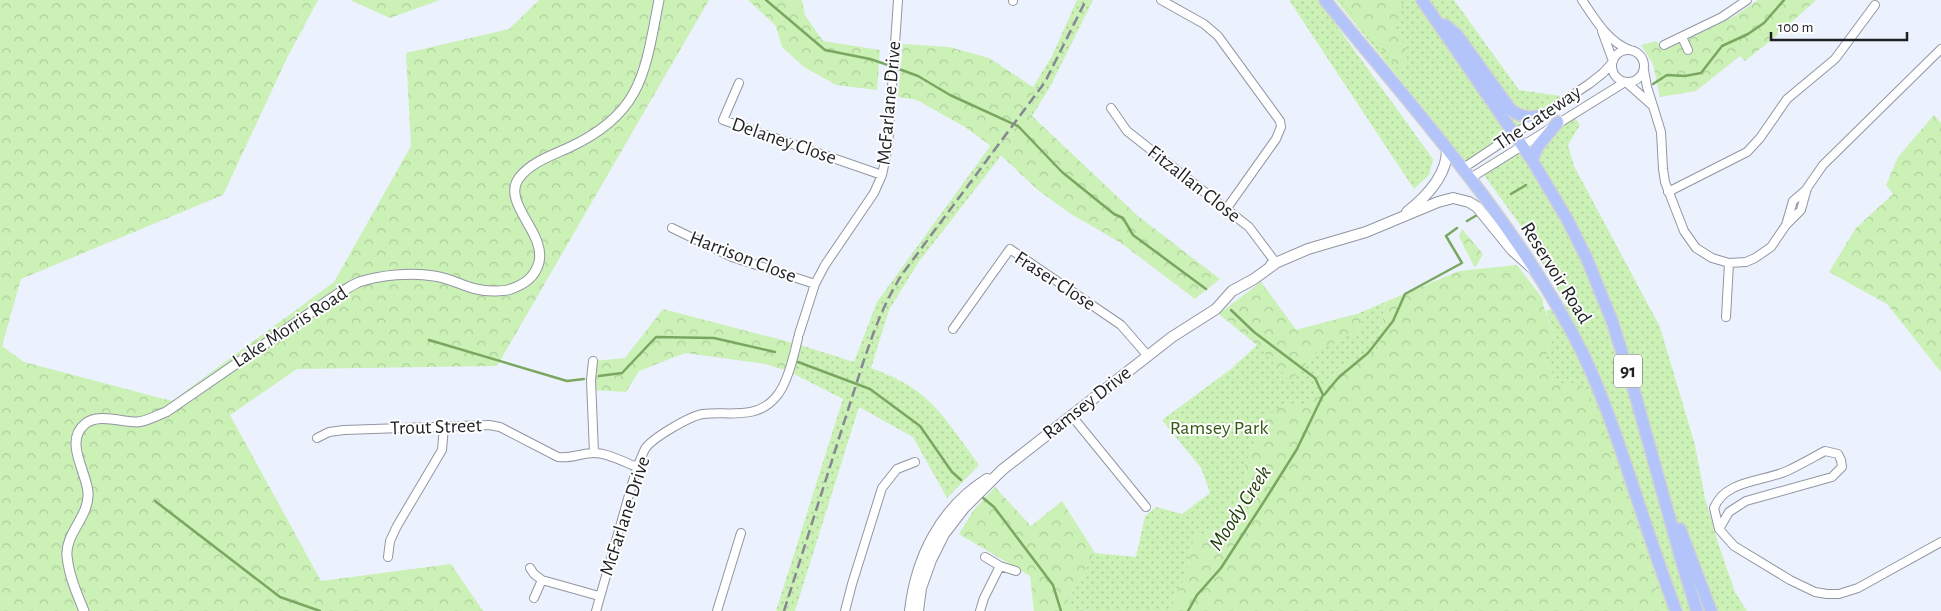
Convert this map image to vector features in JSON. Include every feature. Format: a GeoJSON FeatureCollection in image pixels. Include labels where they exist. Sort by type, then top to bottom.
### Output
{"type":"FeatureCollection","features":[{"type":"Feature","properties":{"kind":"main road","name":"Reservoir Road"},"geometry":{"type":"LineString","coordinates":[[1324,0],[1447,150],[1516,241],[1582,352],[1601,395],[1676,611]]}},
{"type":"Feature","properties":{"kind":"main road","name":"Reservoir Road"},"geometry":{"type":"LineString","coordinates":[[1422,0],[1532,160],[1577,239],[1600,288],[1635,394],[1697,611]]}},
{"type":"Feature","properties":{"kind":"main road"},"geometry":{"type":"LineString","coordinates":[[1432,14],[1457,35],[1511,110],[1529,118],[1541,116]]}},
{"type":"Feature","properties":{"kind":"main road"},"geometry":{"type":"LineString","coordinates":[[1532,160],[1538,146],[1558,122]]}},
{"type":"Feature","properties":{"kind":"main road","name":"Ramsey Drive"},"geometry":{"type":"LineString","coordinates":[[1396,220],[1414,207],[1440,176],[1447,160],[1447,150]]}},
{"type":"Feature","properties":{"kind":"main road","name":"Ramsey Drive"},"geometry":{"type":"LineString","coordinates":[[918,611],[921,588],[931,560],[944,534],[964,508],[1002,470],[1172,337],[1216,309],[1232,291],[1254,279],[1276,263],[1308,249],[1366,232],[1446,199],[1460,199],[1478,207],[1512,250],[1535,271]]}},
{"type":"Feature","properties":{"kind":"main road","name":"Ramsey Drive"},"geometry":{"type":"LineString","coordinates":[[910,611],[915,582],[924,555],[940,524],[959,500],[971,489],[1002,470]]}},
{"type":"Feature","properties":{"kind":"main road"},"geometry":{"type":"LineString","coordinates":[[1659,479],[1712,611]]}},
{"type":"Feature","properties":{"kind":"street","name":"Lake Morris Road"},"geometry":{"type":"LineString","coordinates":[[84,611],[72,580],[67,556],[69,541],[86,508],[88,494],[77,453],[76,437],[79,430],[86,423],[100,419],[139,422],[166,412],[339,293],[359,283],[406,273],[436,276],[483,292],[508,291],[525,283],[533,277],[541,252],[535,234],[516,202],[515,189],[518,180],[524,172],[540,161],[573,146],[603,128],[624,109],[641,80],[647,61],[659,0]]}},
{"type":"Feature","properties":{"kind":"street","name":"McFarlane Drive"},"geometry":{"type":"LineString","coordinates":[[596,611],[637,467],[646,448],[658,436],[700,414],[745,413],[761,409],[769,404],[781,390],[815,284],[825,265],[874,193],[887,160],[898,0]]}},
{"type":"Feature","properties":{"kind":"street"},"geometry":{"type":"LineString","coordinates":[[1161,0],[1204,24],[1218,36],[1280,121],[1281,127],[1276,139],[1226,208]]}},
{"type":"Feature","properties":{"kind":"street"},"geometry":{"type":"LineString","coordinates":[[1582,0],[1599,25],[1617,43],[1637,52],[1643,60],[1647,87],[1661,132],[1663,169],[1668,192],[1684,231],[1704,254],[1729,262],[1746,262],[1771,248],[1786,225],[1793,201],[1807,188],[1815,174],[1941,48]]}},
{"type":"Feature","properties":{"kind":"street"},"geometry":{"type":"LineString","coordinates":[[1664,45],[1722,17],[1747,0]]}},
{"type":"Feature","properties":{"kind":"street"},"geometry":{"type":"LineString","coordinates":[[1668,192],[1747,152],[1760,138],[1788,99],[1835,59],[1875,5]]}},
{"type":"Feature","properties":{"kind":"street"},"geometry":{"type":"LineString","coordinates":[[1599,25],[1613,62]]}},
{"type":"Feature","properties":{"kind":"street"},"geometry":{"type":"LineString","coordinates":[[1682,37],[1688,50]]}},
{"type":"Feature","properties":{"kind":"street"},"geometry":{"type":"LineString","coordinates":[[1632,50],[1623,51],[1615,56],[1612,68],[1616,77],[1625,82],[1653,106]]}},
{"type":"Feature","properties":{"kind":"street","name":"The Gateway"},"geometry":{"type":"LineString","coordinates":[[1462,169],[1589,84],[1604,73],[1613,62]]}},
{"type":"Feature","properties":{"kind":"street"},"geometry":{"type":"LineString","coordinates":[[1625,82],[1636,80],[1644,70]]}},
{"type":"Feature","properties":{"kind":"street","name":"The Gateway"},"geometry":{"type":"LineString","coordinates":[[1469,179],[1625,82]]}},
{"type":"Feature","properties":{"kind":"street","name":"Delaney Close"},"geometry":{"type":"LineString","coordinates":[[739,83],[723,120],[882,175]]}},
{"type":"Feature","properties":{"kind":"street","name":"Fitzallan Close"},"geometry":{"type":"LineString","coordinates":[[1111,108],[1127,131],[1226,208],[1253,232],[1276,263]]}},
{"type":"Feature","properties":{"kind":"street","name":"Harrison Close"},"geometry":{"type":"LineString","coordinates":[[672,228],[732,257],[815,284]]}},
{"type":"Feature","properties":{"kind":"street","name":"Fraser Close"},"geometry":{"type":"LineString","coordinates":[[953,330],[1010,249],[1121,325],[1148,356]]}},
{"type":"Feature","properties":{"kind":"street"},"geometry":{"type":"LineString","coordinates":[[1726,317],[1729,262]]}},
{"type":"Feature","properties":{"kind":"street"},"geometry":{"type":"LineString","coordinates":[[593,360],[591,380],[594,453]]}},
{"type":"Feature","properties":{"kind":"street"},"geometry":{"type":"LineString","coordinates":[[1071,415],[1146,507]]}},
{"type":"Feature","properties":{"kind":"street"},"geometry":{"type":"LineString","coordinates":[[388,557],[392,535],[442,450],[444,426]]}},
{"type":"Feature","properties":{"kind":"street","name":"Trout Street"},"geometry":{"type":"LineString","coordinates":[[317,438],[329,432],[344,430],[495,426],[564,458],[594,453],[602,454],[637,467]]}},
{"type":"Feature","properties":{"kind":"street"},"geometry":{"type":"LineString","coordinates":[[1719,529],[1729,512],[1746,501],[1832,477],[1842,467],[1841,460],[1838,454],[1825,451],[1786,471],[1729,490],[1717,500],[1714,508],[1719,529],[1734,546],[1761,563],[1815,592],[1827,594],[1839,594],[1858,588],[1941,542]]}},
{"type":"Feature","properties":{"kind":"street"},"geometry":{"type":"LineString","coordinates":[[845,611],[882,488],[897,469],[916,462]]}},
{"type":"Feature","properties":{"kind":"street"},"geometry":{"type":"LineString","coordinates":[[717,611],[741,533]]}},
{"type":"Feature","properties":{"kind":"street"},"geometry":{"type":"LineString","coordinates":[[985,556],[1000,566],[1016,571]]}},
{"type":"Feature","properties":{"kind":"street"},"geometry":{"type":"LineString","coordinates":[[980,611],[984,598],[1000,566]]}},
{"type":"Feature","properties":{"kind":"street"},"geometry":{"type":"LineString","coordinates":[[530,568],[542,580],[599,596]]}},
{"type":"Feature","properties":{"kind":"street"},"geometry":{"type":"LineString","coordinates":[[534,598],[542,580]]}},
{"type":"Feature","properties":{"kind":"green space"},"geometry":{"type":"Polygon","coordinates":[[[0,0],[318,0],[288,56],[223,195],[21,279],[2,346],[24,362],[172,401],[334,282],[411,146],[406,53],[509,29],[539,0],[709,0],[497,366],[297,369],[230,415],[321,581],[451,564],[483,611],[0,611],[0,0]]]}},
{"type":"Feature","properties":{"kind":"green space"},"geometry":{"type":"Polygon","coordinates":[[[350,0],[440,0],[390,18],[350,0]]]}},
{"type":"Feature","properties":{"kind":"green space"},"geometry":{"type":"Polygon","coordinates":[[[748,0],[802,0],[805,15],[823,41],[880,50],[877,90],[836,85],[804,67],[782,47],[776,26],[748,0]]]}},
{"type":"Feature","properties":{"kind":"green space"},"geometry":{"type":"Polygon","coordinates":[[[1077,0],[1093,0],[1050,87],[1032,116],[918,263],[889,310],[871,368],[887,374],[918,391],[944,417],[979,465],[947,498],[913,437],[859,407],[795,611],[776,611],[843,399],[788,371],[797,344],[854,362],[877,302],[1033,87],[1052,56],[1077,0]]]}},
{"type":"Feature","properties":{"kind":"green space"},"geometry":{"type":"Polygon","coordinates":[[[1289,0],[1318,0],[1433,159],[1429,175],[1414,189],[1289,0]]]}},
{"type":"Feature","properties":{"kind":"green space"},"geometry":{"type":"Polygon","coordinates":[[[1336,0],[1454,0],[1519,90],[1561,96],[1466,162],[1336,0]]]}},
{"type":"Feature","properties":{"kind":"green space"},"geometry":{"type":"Polygon","coordinates":[[[1341,0],[1399,0],[1404,8],[1392,29],[1405,45],[1408,64],[1399,69],[1341,0]]]}},
{"type":"Feature","properties":{"kind":"green space"},"geometry":{"type":"Polygon","coordinates":[[[1758,0],[1816,0],[1745,61],[1740,56],[1696,91],[1660,97],[1653,64],[1641,45],[1656,41],[1665,50],[1735,16],[1758,0]]]}},
{"type":"Feature","properties":{"kind":"green space"},"geometry":{"type":"Polygon","coordinates":[[[903,44],[949,47],[989,58],[1033,87],[1032,116],[1138,216],[1220,279],[1195,299],[1121,243],[1071,214],[1039,191],[991,146],[965,127],[917,100],[898,97],[903,44]]]}},
{"type":"Feature","properties":{"kind":"green space"},"geometry":{"type":"Polygon","coordinates":[[[1573,115],[1580,125],[1568,145],[1574,166],[1660,327],[1695,445],[1705,498],[1718,543],[1735,592],[1747,611],[1663,611],[1618,473],[1544,360],[1554,335],[1546,311],[1566,304],[1523,229],[1484,175],[1522,152],[1573,115]]]}},
{"type":"Feature","properties":{"kind":"green space"},"geometry":{"type":"Polygon","coordinates":[[[1934,115],[1941,123],[1941,372],[1887,304],[1829,272],[1856,228],[1893,194],[1886,185],[1898,157],[1934,115]]]}},
{"type":"Feature","properties":{"kind":"green space"},"geometry":{"type":"Polygon","coordinates":[[[1462,229],[1483,254],[1475,268],[1459,237],[1462,229]]]}},
{"type":"Feature","properties":{"kind":"green space"},"geometry":{"type":"Polygon","coordinates":[[[1517,265],[1543,299],[1543,305],[1554,335],[1544,360],[1559,383],[1580,383],[1596,406],[1663,611],[1168,611],[1186,575],[1194,537],[1244,520],[1258,502],[1246,482],[1245,464],[1255,444],[1262,419],[1287,403],[1303,405],[1340,367],[1378,352],[1385,302],[1459,271],[1517,265]]]}},
{"type":"Feature","properties":{"kind":"green space","name":"Ramsey Park"},"geometry":{"type":"Polygon","coordinates":[[[1261,282],[1296,330],[1357,314],[1385,302],[1378,352],[1340,367],[1303,405],[1262,419],[1255,444],[1245,464],[1246,482],[1258,502],[1245,520],[1194,537],[1186,575],[1168,611],[1091,611],[1070,608],[1068,600],[1095,553],[1136,557],[1145,516],[1156,507],[1182,514],[1210,493],[1201,468],[1162,420],[1231,369],[1257,345],[1219,314],[1261,282]]]}},
{"type":"Feature","properties":{"kind":"green space"},"geometry":{"type":"Polygon","coordinates":[[[1261,282],[1296,330],[1357,314],[1365,327],[1318,351],[1290,381],[1257,345],[1219,314],[1261,282]]]}},
{"type":"Feature","properties":{"kind":"green space"},"geometry":{"type":"Polygon","coordinates":[[[663,309],[797,344],[788,371],[765,364],[685,353],[639,371],[626,392],[592,390],[593,361],[625,358],[663,309]]]}},
{"type":"Feature","properties":{"kind":"green space"},"geometry":{"type":"Polygon","coordinates":[[[995,487],[1031,526],[1062,501],[1095,553],[1068,600],[1071,608],[1091,611],[1034,611],[1030,576],[959,534],[973,511],[995,487]]]}},
{"type":"Feature","properties":{"kind":"waterway"},"geometry":{"type":"LineString","coordinates":[[766,0],[825,50],[870,59],[891,66]]}},
{"type":"Feature","properties":{"kind":"waterway"},"geometry":{"type":"LineString","coordinates":[[1653,84],[1667,75],[1685,76],[1701,73],[1722,46],[1748,34],[1764,23],[1784,0]]}},
{"type":"Feature","properties":{"kind":"waterway"},"geometry":{"type":"LineString","coordinates":[[896,68],[918,76],[950,95],[1018,126],[1062,172],[1114,214],[1123,218],[1133,235],[1206,289]]}},
{"type":"Feature","properties":{"kind":"waterway"},"geometry":{"type":"LineString","coordinates":[[1511,194],[1526,185]]}},
{"type":"Feature","properties":{"kind":"waterway"},"geometry":{"type":"LineString","coordinates":[[1467,221],[1477,215]]}},
{"type":"Feature","properties":{"kind":"waterway"},"geometry":{"type":"LineString","coordinates":[[1324,395],[1339,377],[1368,353],[1393,321],[1405,294],[1462,263],[1446,236],[1457,228]]}},
{"type":"Feature","properties":{"kind":"waterway","name":"Moody Creek"},"geometry":{"type":"LineString","coordinates":[[1188,611],[1197,595],[1221,568],[1297,449],[1323,395],[1315,378],[1254,332],[1231,310]]}},
{"type":"Feature","properties":{"kind":"waterway"},"geometry":{"type":"LineString","coordinates":[[599,376],[622,373],[656,337],[714,338],[775,352]]}},
{"type":"Feature","properties":{"kind":"waterway"},"geometry":{"type":"LineString","coordinates":[[429,340],[567,381],[584,379]]}},
{"type":"Feature","properties":{"kind":"waterway"},"geometry":{"type":"LineString","coordinates":[[798,362],[870,389],[920,426],[952,472],[961,480]]}},
{"type":"Feature","properties":{"kind":"waterway"},"geometry":{"type":"LineString","coordinates":[[982,497],[994,507],[1053,585],[1061,611]]}},
{"type":"Feature","properties":{"kind":"waterway"},"geometry":{"type":"LineString","coordinates":[[155,501],[280,597],[320,611]]}},
{"type":"Feature","properties":{"kind":"railway"},"geometry":{"type":"LineString","coordinates":[[784,611],[862,366],[890,295],[903,273],[1045,82],[1086,0]]}}]}
